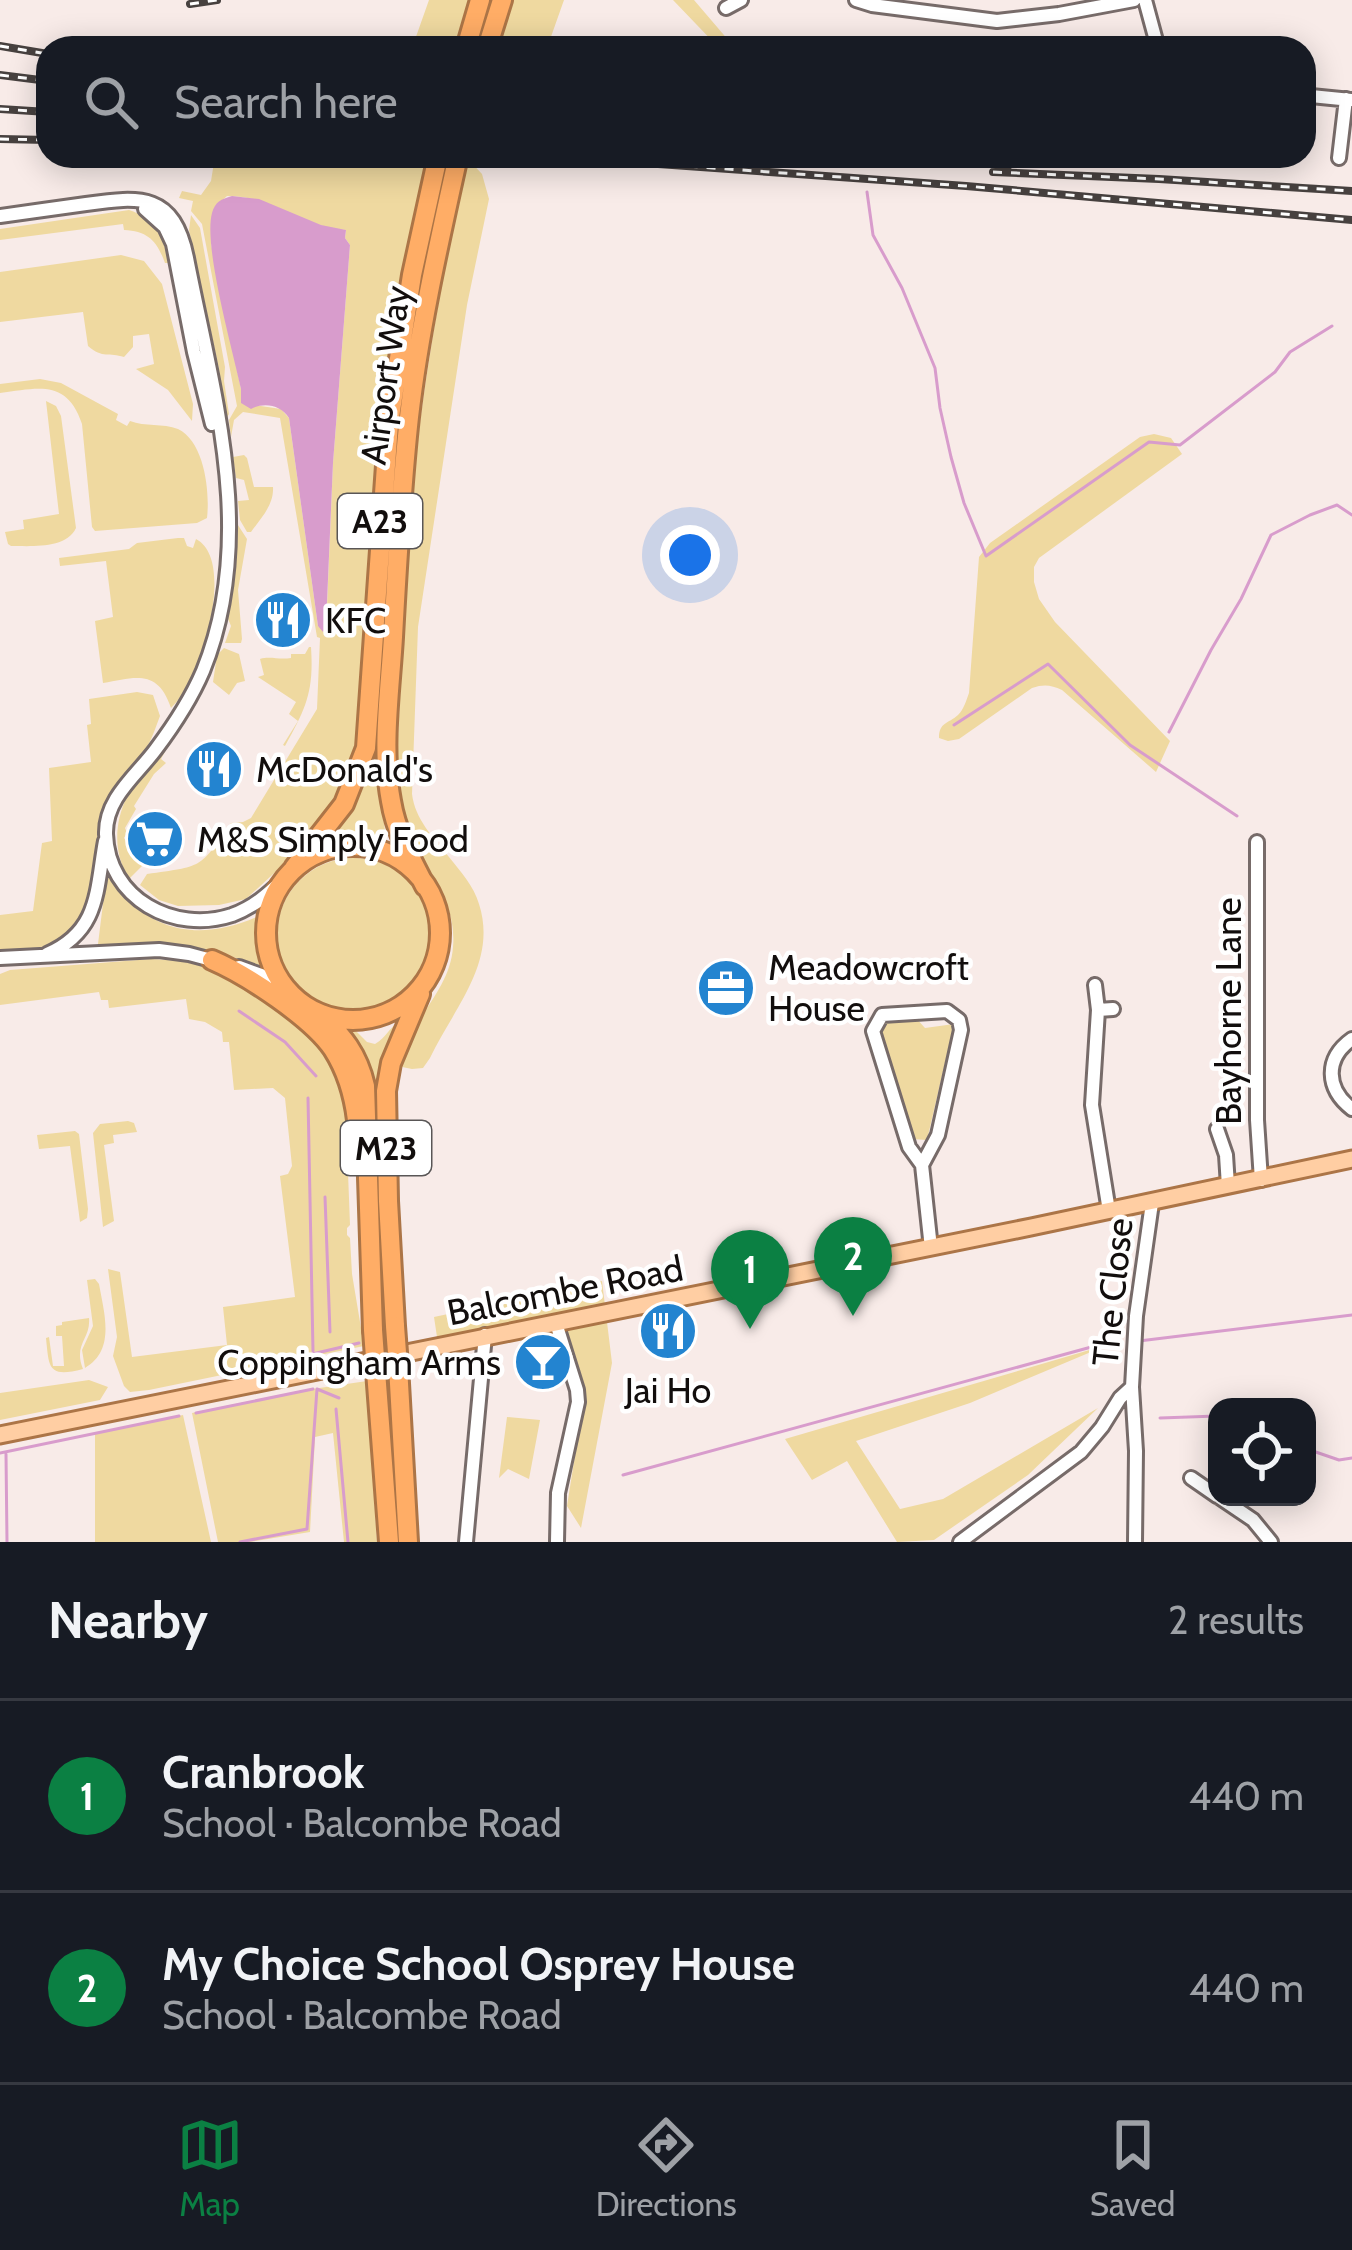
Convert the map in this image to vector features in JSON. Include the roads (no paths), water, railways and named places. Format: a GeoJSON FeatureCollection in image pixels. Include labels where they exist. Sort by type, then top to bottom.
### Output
{"type":"FeatureCollection","features":[{"type":"Feature","properties":{"kind":"highway"},"geometry":{"type":"LineString","coordinates":[[470,36],[480,0]]}},
{"type":"Feature","properties":{"kind":"highway"},"geometry":{"type":"LineString","coordinates":[[491,36],[502,0]]}},
{"type":"Feature","properties":{"kind":"highway","name":"Airport Way"},"geometry":{"type":"LineString","coordinates":[[289,873],[344,804],[369,736],[388,423],[412,275],[445,168]]}},
{"type":"Feature","properties":{"kind":"highway","name":"Airport Way"},"geometry":{"type":"LineString","coordinates":[[425,886],[394,821],[388,783],[388,714],[410,414],[447,168]]}},
{"type":"Feature","properties":{"kind":"highway"},"geometry":{"type":"LineString","coordinates":[[367,846],[398,858],[425,886],[441,928],[437,956],[427,979],[406,1003],[383,1015],[343,1019],[303,1004],[278,977],[265,947],[268,910],[289,873],[330,848],[367,846]]}},
{"type":"Feature","properties":{"kind":"highway","name":"M23"},"geometry":{"type":"LineString","coordinates":[[212,960],[270,994],[317,1031],[335,1052],[354,1101],[367,1202]]}},
{"type":"Feature","properties":{"kind":"highway","name":"M23"},"geometry":{"type":"LineString","coordinates":[[408,1542],[388,1201],[387,1084],[401,1034],[427,979]]}},
{"type":"Feature","properties":{"kind":"highway","name":"M23"},"geometry":{"type":"LineString","coordinates":[[303,1004],[344,1038],[363,1076],[373,1330],[389,1542]]}},
{"type":"Feature","properties":{"kind":"main road","name":"Balcombe Road"},"geometry":{"type":"LineString","coordinates":[[0,1435],[1352,1159]]}},
{"type":"Feature","properties":{"kind":"street"},"geometry":{"type":"LineString","coordinates":[[726,8],[742,0]]}},
{"type":"Feature","properties":{"kind":"street"},"geometry":{"type":"LineString","coordinates":[[856,0],[997,21],[1134,0]]}},
{"type":"Feature","properties":{"kind":"street"},"geometry":{"type":"LineString","coordinates":[[1145,0],[1155,36]]}},
{"type":"Feature","properties":{"kind":"street"},"geometry":{"type":"LineString","coordinates":[[1316,96],[1349,99],[1340,158]]}},
{"type":"Feature","properties":{"kind":"street"},"geometry":{"type":"LineString","coordinates":[[0,216],[135,198],[157,206],[177,225],[188,258],[223,441],[231,532],[226,590],[197,685],[170,729],[119,793],[90,916],[71,940],[41,956]]}},
{"type":"Feature","properties":{"kind":"street"},"geometry":{"type":"LineString","coordinates":[[145,209],[169,233],[227,477]]}},
{"type":"Feature","properties":{"kind":"street"},"geometry":{"type":"LineString","coordinates":[[106,833],[126,886],[150,908],[169,916],[202,920],[231,915],[257,903],[289,873]]}},
{"type":"Feature","properties":{"kind":"street","name":"Bayhorne Lane"},"geometry":{"type":"LineString","coordinates":[[1257,842],[1261,1180]]}},
{"type":"Feature","properties":{"kind":"street"},"geometry":{"type":"LineString","coordinates":[[0,958],[159,950],[255,972],[303,1004]]}},
{"type":"Feature","properties":{"kind":"street"},"geometry":{"type":"LineString","coordinates":[[1095,985],[1106,1009],[1092,1105],[1109,1211]]}},
{"type":"Feature","properties":{"kind":"street"},"geometry":{"type":"LineString","coordinates":[[922,1165],[938,1135],[962,1030],[959,1020],[947,1011],[881,1015],[873,1030],[909,1147],[922,1165],[931,1247]]}},
{"type":"Feature","properties":{"kind":"street"},"geometry":{"type":"LineString","coordinates":[[1352,1039],[1334,1057],[1330,1072],[1332,1087],[1352,1109]]}},
{"type":"Feature","properties":{"kind":"street"},"geometry":{"type":"LineString","coordinates":[[1217,1129],[1226,1155],[1228,1186]]}},
{"type":"Feature","properties":{"kind":"street","name":"The Close"},"geometry":{"type":"LineString","coordinates":[[1136,1542],[1132,1387],[1136,1316],[1152,1203]]}},
{"type":"Feature","properties":{"kind":"street"},"geometry":{"type":"LineString","coordinates":[[556,1323],[578,1402],[557,1493],[557,1542]]}},
{"type":"Feature","properties":{"kind":"street"},"geometry":{"type":"LineString","coordinates":[[466,1542],[485,1336]]}},
{"type":"Feature","properties":{"kind":"street","name":"The Close"},"geometry":{"type":"LineString","coordinates":[[960,1542],[1081,1452],[1132,1387]]}},
{"type":"Feature","properties":{"kind":"street"},"geometry":{"type":"LineString","coordinates":[[1190,1478],[1208,1490]]}},
{"type":"Feature","properties":{"kind":"street"},"geometry":{"type":"LineString","coordinates":[[1233,1506],[1253,1520],[1271,1542]]}},
{"type":"Feature","properties":{"kind":"waterway"},"geometry":{"type":"LineString","coordinates":[[867,192],[873,235],[902,288],[935,368],[951,457],[986,556],[1149,442],[1180,445],[1275,372],[1290,352],[1332,326]]}},
{"type":"Feature","properties":{"kind":"waterway"},"geometry":{"type":"LineString","coordinates":[[1169,732],[1271,535],[1337,505],[1352,515]]}},
{"type":"Feature","properties":{"kind":"waterway"},"geometry":{"type":"LineString","coordinates":[[954,725],[1048,664],[1130,745],[1237,816]]}},
{"type":"Feature","properties":{"kind":"waterway"},"geometry":{"type":"LineString","coordinates":[[239,1011],[285,1042],[316,1076]]}},
{"type":"Feature","properties":{"kind":"waterway"},"geometry":{"type":"LineString","coordinates":[[308,1098],[313,1351]]}},
{"type":"Feature","properties":{"kind":"waterway"},"geometry":{"type":"LineString","coordinates":[[325,1197],[330,1332]]}},
{"type":"Feature","properties":{"kind":"waterway"},"geometry":{"type":"LineString","coordinates":[[1139,1341],[1352,1315]]}},
{"type":"Feature","properties":{"kind":"waterway"},"geometry":{"type":"LineString","coordinates":[[308,1355],[359,1343]]}},
{"type":"Feature","properties":{"kind":"waterway"},"geometry":{"type":"LineString","coordinates":[[623,1475],[1118,1343]]}},
{"type":"Feature","properties":{"kind":"waterway"},"geometry":{"type":"LineString","coordinates":[[196,1413],[313,1389]]}},
{"type":"Feature","properties":{"kind":"waterway"},"geometry":{"type":"LineString","coordinates":[[240,1542],[307,1529],[317,1389],[339,1398]]}},
{"type":"Feature","properties":{"kind":"waterway"},"geometry":{"type":"LineString","coordinates":[[336,1409],[348,1542]]}},
{"type":"Feature","properties":{"kind":"waterway"},"geometry":{"type":"LineString","coordinates":[[0,1453],[179,1416]]}},
{"type":"Feature","properties":{"kind":"waterway"},"geometry":{"type":"LineString","coordinates":[[1160,1418],[1208,1416]]}},
{"type":"Feature","properties":{"kind":"waterway"},"geometry":{"type":"LineString","coordinates":[[1316,1452],[1339,1460],[1352,1458]]}},
{"type":"Feature","properties":{"kind":"waterway"},"geometry":{"type":"LineString","coordinates":[[6,1454],[7,1542]]}},
{"type":"Feature","properties":{"kind":"railway"},"geometry":{"type":"LineString","coordinates":[[190,4],[217,0]]}},
{"type":"Feature","properties":{"kind":"railway"},"geometry":{"type":"LineString","coordinates":[[0,46],[36,52]]}},
{"type":"Feature","properties":{"kind":"railway"},"geometry":{"type":"LineString","coordinates":[[0,75],[36,80]]}},
{"type":"Feature","properties":{"kind":"railway"},"geometry":{"type":"LineString","coordinates":[[0,109],[36,111]]}},
{"type":"Feature","properties":{"kind":"railway"},"geometry":{"type":"LineString","coordinates":[[0,139],[36,140]]}},
{"type":"Feature","properties":{"kind":"railway"},"geometry":{"type":"LineString","coordinates":[[713,168],[1352,220]]}},
{"type":"Feature","properties":{"kind":"railway"},"geometry":{"type":"LineString","coordinates":[[993,172],[1352,191]]}},
{"type":"Feature","properties":{"kind":"place","name":"KFC"},"geometry":{"type":"Point","coordinates":[283,620]}},
{"type":"Feature","properties":{"kind":"place","name":"McDonald's"},"geometry":{"type":"Point","coordinates":[214,769]}},
{"type":"Feature","properties":{"kind":"place","name":"M&S Simply Food"},"geometry":{"type":"Point","coordinates":[155,839]}},
{"type":"Feature","properties":{"kind":"place","name":"Meadowcroft House"},"geometry":{"type":"Point","coordinates":[726,988]}},
{"type":"Feature","properties":{"kind":"place","name":"My Choice School Osprey House"},"geometry":{"type":"Point","coordinates":[853,1316]}},
{"type":"Feature","properties":{"kind":"place","name":"Cranbrook"},"geometry":{"type":"Point","coordinates":[750,1329]}},
{"type":"Feature","properties":{"kind":"place","name":"Jai Ho"},"geometry":{"type":"Point","coordinates":[668,1331]}},
{"type":"Feature","properties":{"kind":"place","name":"Coppingham Arms"},"geometry":{"type":"Point","coordinates":[543,1362]}}]}
